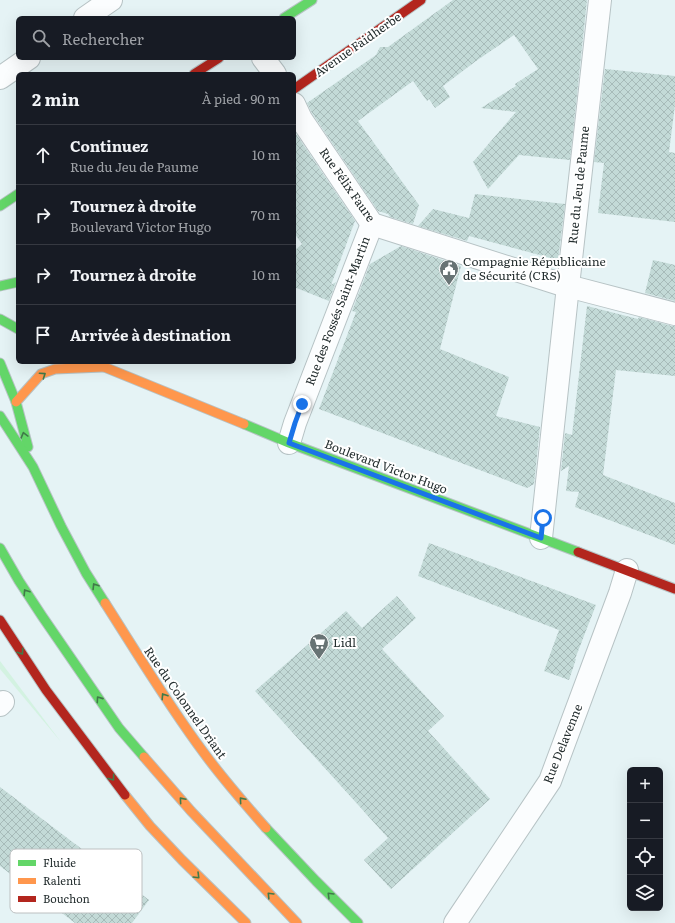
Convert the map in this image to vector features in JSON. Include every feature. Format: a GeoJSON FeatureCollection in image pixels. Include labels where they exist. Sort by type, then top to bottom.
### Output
{"type":"FeatureCollection","features":[{"type":"Feature","properties":{"kind":"main road"},"geometry":{"type":"LineString","coordinates":[[287,16],[312,0]]}},
{"type":"Feature","properties":{"kind":"main road","name":"Avenue Faidherbe"},"geometry":{"type":"LineString","coordinates":[[296,88],[421,0]]}},
{"type":"Feature","properties":{"kind":"main road"},"geometry":{"type":"LineString","coordinates":[[197,72],[216,60]]}},
{"type":"Feature","properties":{"kind":"main road"},"geometry":{"type":"LineString","coordinates":[[0,206],[16,195]]}},
{"type":"Feature","properties":{"kind":"main road"},"geometry":{"type":"LineString","coordinates":[[0,286],[16,282]]}},
{"type":"Feature","properties":{"kind":"main road"},"geometry":{"type":"LineString","coordinates":[[0,319],[16,328]]}},
{"type":"Feature","properties":{"kind":"main road"},"geometry":{"type":"LineString","coordinates":[[0,363],[16,402],[33,467]]}},
{"type":"Feature","properties":{"kind":"main road","name":"Boulevard Victor Hugo"},"geometry":{"type":"LineString","coordinates":[[96,364],[289,443],[675,588]]}},
{"type":"Feature","properties":{"kind":"main road"},"geometry":{"type":"LineString","coordinates":[[16,402],[42,374],[55,369],[103,367]]}},
{"type":"Feature","properties":{"kind":"main road"},"geometry":{"type":"LineString","coordinates":[[0,416],[33,467]]}},
{"type":"Feature","properties":{"kind":"main road","name":"Rue du Colonnel Driant"},"geometry":{"type":"LineString","coordinates":[[33,467],[61,526],[86,573],[126,638],[204,753],[233,790],[271,834],[358,923]]}},
{"type":"Feature","properties":{"kind":"main road"},"geometry":{"type":"LineString","coordinates":[[0,548],[42,616],[119,728],[244,868],[297,923]]}},
{"type":"Feature","properties":{"kind":"main road"},"geometry":{"type":"LineString","coordinates":[[0,620],[46,690],[119,788],[150,826],[187,866],[246,923]]}},
{"type":"Feature","properties":{"kind":"street"},"geometry":{"type":"LineString","coordinates":[[88,16],[111,0]]}},
{"type":"Feature","properties":{"kind":"street","name":"Rue du Jeu de Paume"},"geometry":{"type":"LineString","coordinates":[[541,538],[600,0]]}},
{"type":"Feature","properties":{"kind":"street"},"geometry":{"type":"LineString","coordinates":[[0,78],[26,60]]}},
{"type":"Feature","properties":{"kind":"street"},"geometry":{"type":"LineString","coordinates":[[264,60],[274,72]]}},
{"type":"Feature","properties":{"kind":"street","name":"Rue Félix Faure"},"geometry":{"type":"LineString","coordinates":[[296,108],[301,118],[372,224],[568,286],[675,314]]}},
{"type":"Feature","properties":{"kind":"street","name":"Rue des Fossés Saint-Martin"},"geometry":{"type":"LineString","coordinates":[[289,443],[295,423],[372,224]]}},
{"type":"Feature","properties":{"kind":"street","name":"Rue Delavenne"},"geometry":{"type":"LineString","coordinates":[[455,923],[550,781],[620,593],[627,570]]}},
{"type":"Feature","properties":{"kind":"green space"},"geometry":{"type":"Polygon","coordinates":[[[0,661],[61,742],[0,669],[0,661]]]}},
{"type":"Feature","properties":{"kind":"building"},"geometry":{"type":"Polygon","coordinates":[[[453,0],[587,0],[570,160],[519,155],[488,189],[473,162],[516,112],[481,108],[516,86],[515,84],[538,69],[514,35],[443,86],[450,97],[435,108],[429,99],[427,101],[413,81],[358,121],[419,205],[413,224],[390,217],[388,214],[378,211],[312,113],[307,103],[376,55],[380,47],[388,47],[453,0]]]}},
{"type":"Feature","properties":{"kind":"building"},"geometry":{"type":"Polygon","coordinates":[[[605,69],[675,76],[675,105],[669,152],[675,153],[675,222],[598,213],[604,163],[594,162],[605,69]]]}},
{"type":"Feature","properties":{"kind":"building"},"geometry":{"type":"Polygon","coordinates":[[[296,134],[355,221],[331,285],[336,282],[329,301],[296,288],[296,249],[302,244],[296,236],[296,134]]]}},
{"type":"Feature","properties":{"kind":"building"},"geometry":{"type":"Polygon","coordinates":[[[475,194],[565,204],[558,260],[469,236],[467,241],[418,226],[433,209],[469,218],[475,194]]]}},
{"type":"Feature","properties":{"kind":"building"},"geometry":{"type":"Polygon","coordinates":[[[401,246],[461,266],[440,349],[509,377],[496,416],[540,427],[534,484],[527,488],[319,409],[356,312],[352,311],[370,264],[401,246]]]}},
{"type":"Feature","properties":{"kind":"building"},"geometry":{"type":"Polygon","coordinates":[[[653,260],[675,265],[675,301],[645,293],[653,260]]]}},
{"type":"Feature","properties":{"kind":"building"},"geometry":{"type":"Polygon","coordinates":[[[587,306],[638,319],[639,317],[675,326],[675,376],[616,370],[603,475],[675,503],[675,545],[575,507],[579,492],[566,491],[569,466],[561,471],[565,433],[572,435],[587,306]]]}},
{"type":"Feature","properties":{"kind":"building"},"geometry":{"type":"Polygon","coordinates":[[[429,543],[596,605],[575,659],[569,680],[544,671],[559,630],[418,576],[429,543]]]}},
{"type":"Feature","properties":{"kind":"building"},"geometry":{"type":"Polygon","coordinates":[[[397,596],[416,618],[382,649],[444,716],[428,731],[490,799],[391,889],[364,860],[388,838],[255,691],[346,611],[362,628],[397,596]]]}},
{"type":"Feature","properties":{"kind":"building"},"geometry":{"type":"Polygon","coordinates":[[[0,787],[82,849],[10,849],[10,874],[0,866],[0,787]]]}},
{"type":"Feature","properties":{"kind":"building"},"geometry":{"type":"Polygon","coordinates":[[[142,895],[149,900],[142,909],[142,895]]]}},
{"type":"Feature","properties":{"kind":"building"},"geometry":{"type":"Polygon","coordinates":[[[62,913],[139,913],[132,923],[75,923],[62,913]]]}},
{"type":"Feature","properties":{"kind":"traffic: fast"},"geometry":{"type":"LineString","coordinates":[[287,16],[312,0]]}},
{"type":"Feature","properties":{"kind":"traffic: fast"},"geometry":{"type":"LineString","coordinates":[[0,206],[16,195]]}},
{"type":"Feature","properties":{"kind":"traffic: fast"},"geometry":{"type":"LineString","coordinates":[[0,286],[16,282]]}},
{"type":"Feature","properties":{"kind":"traffic: fast"},"geometry":{"type":"LineString","coordinates":[[0,319],[16,328]]}},
{"type":"Feature","properties":{"kind":"traffic: fast"},"geometry":{"type":"LineString","coordinates":[[0,363],[16,402],[28,447]]}},
{"type":"Feature","properties":{"kind":"traffic: fast"},"geometry":{"type":"LineString","coordinates":[[0,416],[33,467],[61,526],[86,573],[105,603]]}},
{"type":"Feature","properties":{"kind":"traffic: fast"},"geometry":{"type":"LineString","coordinates":[[244,424],[289,443],[578,552]]}},
{"type":"Feature","properties":{"kind":"traffic: fast"},"geometry":{"type":"LineString","coordinates":[[0,548],[42,616],[119,728],[144,757]]}},
{"type":"Feature","properties":{"kind":"traffic: fast"},"geometry":{"type":"LineString","coordinates":[[266,828],[358,923]]}},
{"type":"Feature","properties":{"kind":"traffic: slow"},"geometry":{"type":"LineString","coordinates":[[97,364],[244,424]]}},
{"type":"Feature","properties":{"kind":"traffic: slow"},"geometry":{"type":"LineString","coordinates":[[16,402],[41,374],[55,369],[103,367]]}},
{"type":"Feature","properties":{"kind":"traffic: slow"},"geometry":{"type":"LineString","coordinates":[[105,603],[153,679],[211,763],[266,828]]}},
{"type":"Feature","properties":{"kind":"traffic: slow"},"geometry":{"type":"LineString","coordinates":[[144,757],[191,811],[297,923]]}},
{"type":"Feature","properties":{"kind":"traffic: slow"},"geometry":{"type":"LineString","coordinates":[[125,795],[150,826],[182,860],[246,923]]}},
{"type":"Feature","properties":{"kind":"traffic: jam"},"geometry":{"type":"LineString","coordinates":[[296,88],[421,0]]}},
{"type":"Feature","properties":{"kind":"traffic: jam"},"geometry":{"type":"LineString","coordinates":[[197,72],[216,60]]}},
{"type":"Feature","properties":{"kind":"traffic: jam"},"geometry":{"type":"LineString","coordinates":[[578,552],[675,589]]}},
{"type":"Feature","properties":{"kind":"traffic: jam"},"geometry":{"type":"LineString","coordinates":[[0,620],[46,690],[125,795]]}},
{"type":"Feature","properties":{"kind":"place","name":"Compagnie Républicaine de Sécurité (CRS)"},"geometry":{"type":"Point","coordinates":[449,286]}},
{"type":"Feature","properties":{"kind":"place","name":"Lidl"},"geometry":{"type":"Point","coordinates":[319,660]}},
{"type":"Feature","properties":{"kind":"route"},"geometry":{"type":"LineString","coordinates":[[302,404],[289,443],[541,538],[543,518]]}}]}
